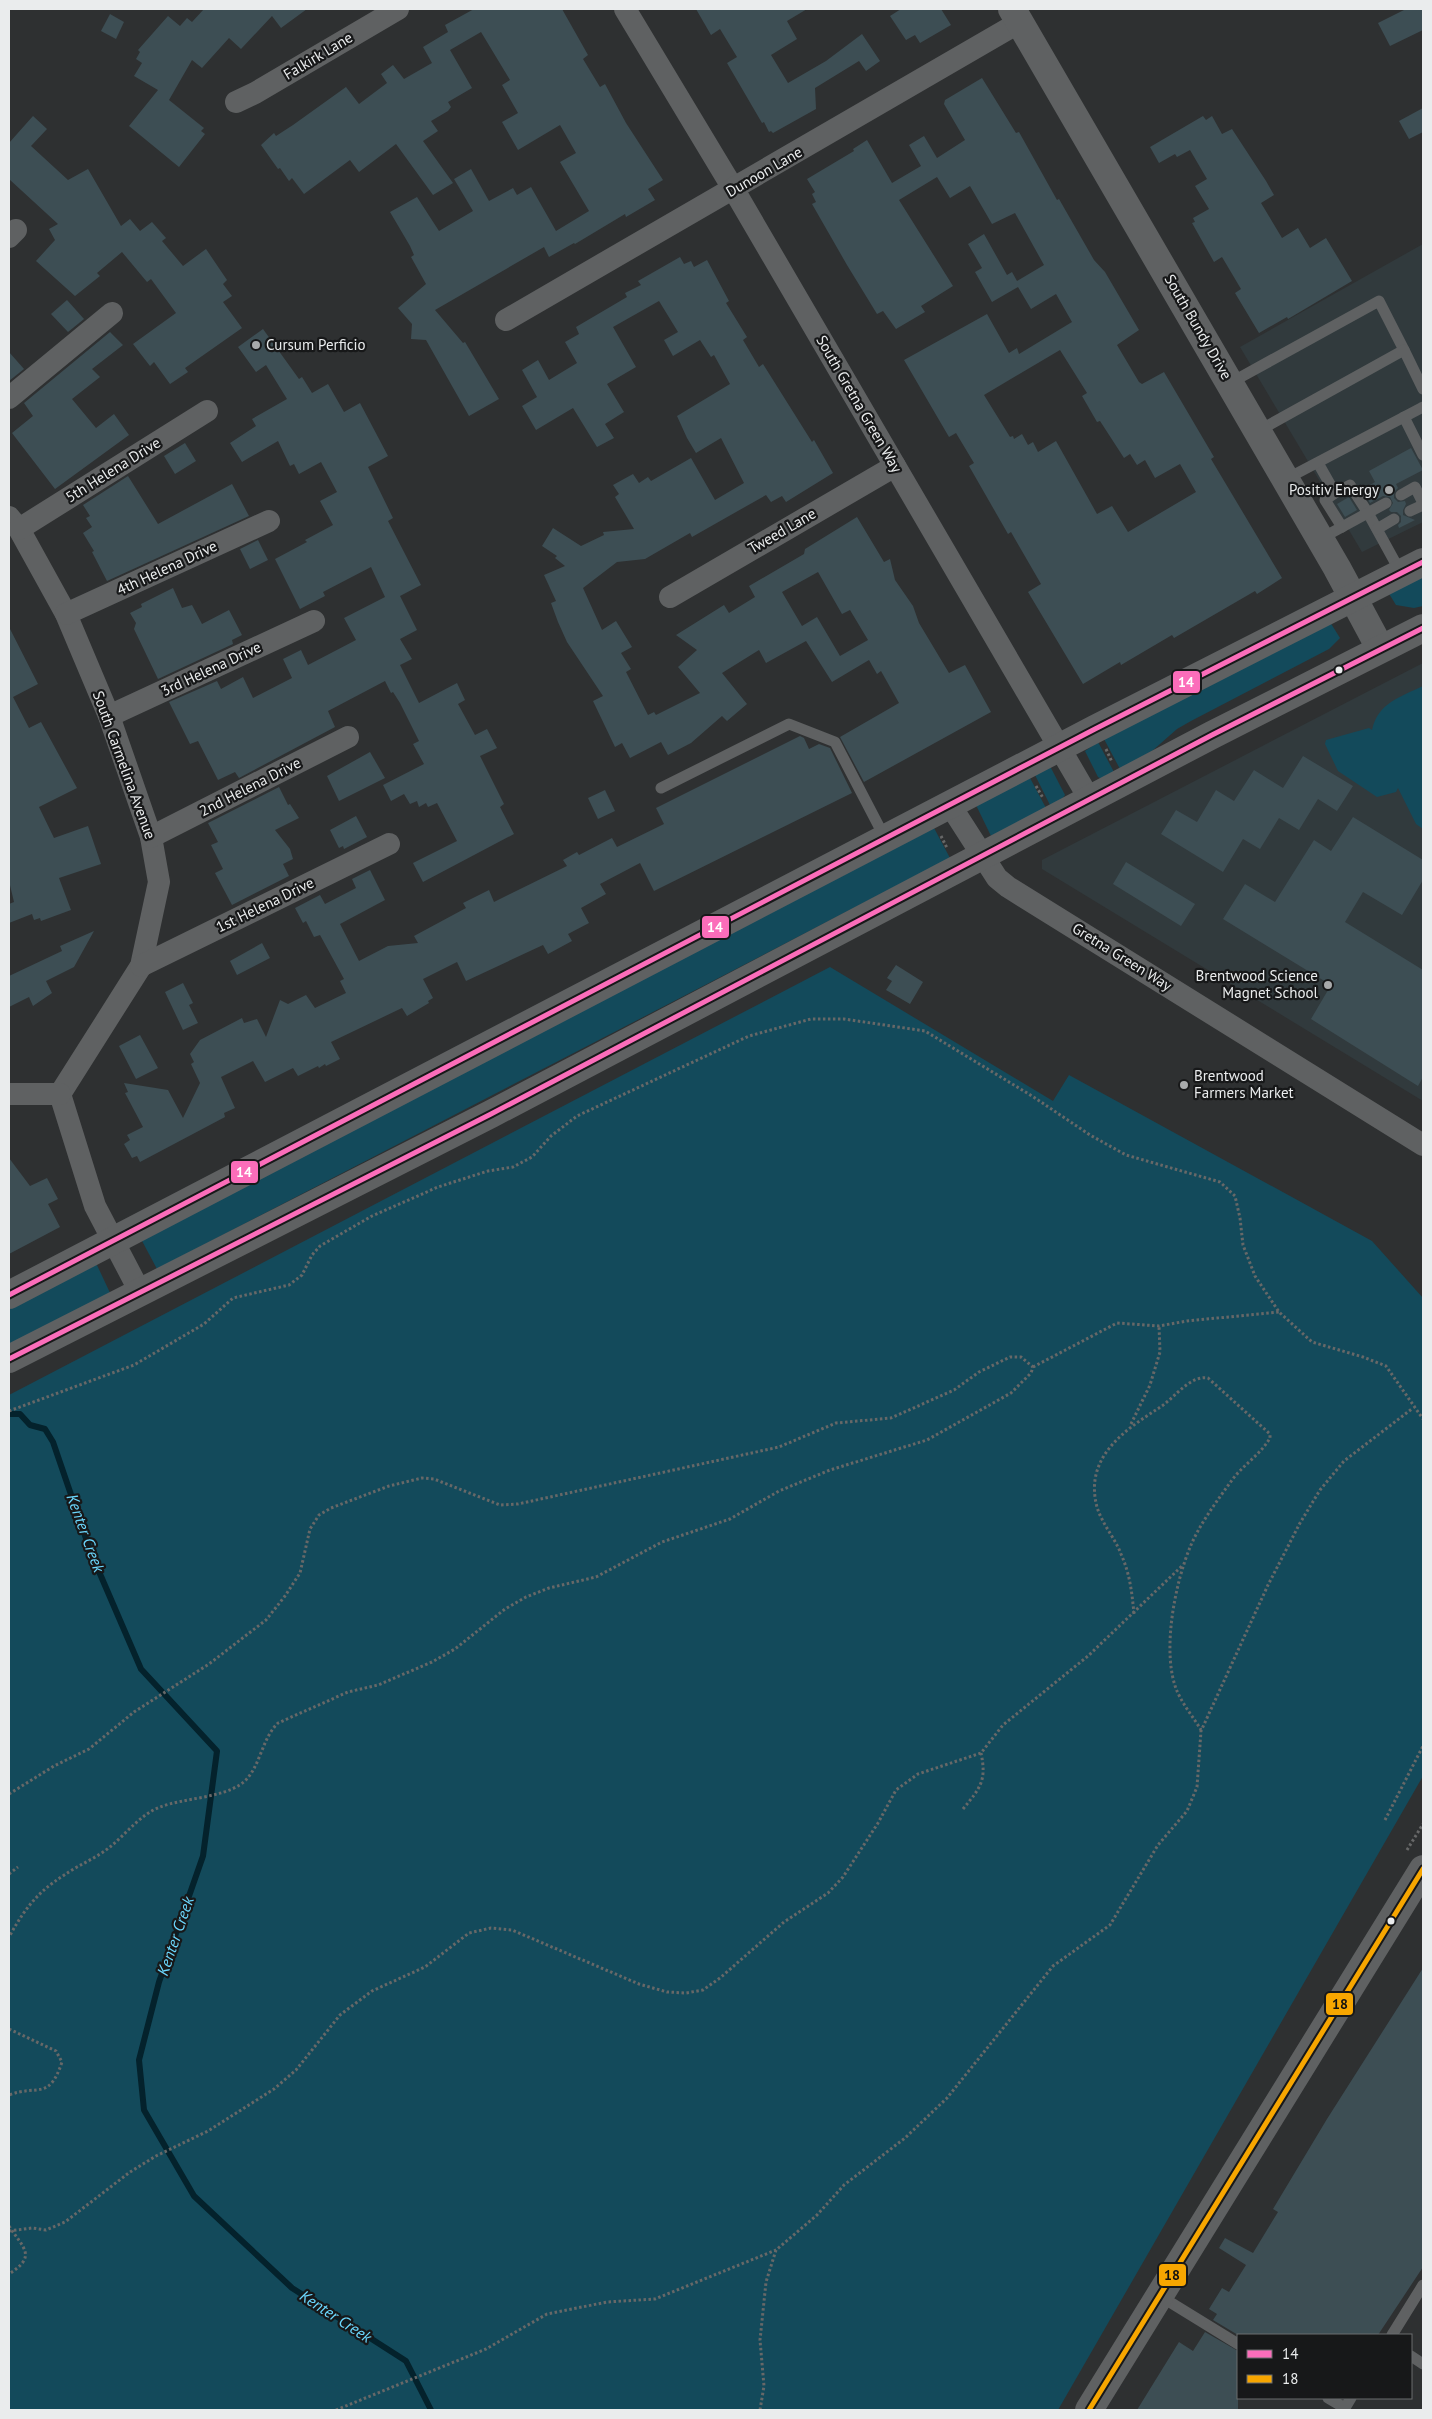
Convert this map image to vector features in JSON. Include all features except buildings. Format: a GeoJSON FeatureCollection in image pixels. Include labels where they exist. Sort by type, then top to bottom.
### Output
{"type":"FeatureCollection","features":[{"type":"Feature","properties":{"kind":"main road","name":"South Bundy Drive"},"geometry":{"type":"LineString","coordinates":[[1016,16],[1286,479],[1331,533],[1353,596],[1380,648]]}},
{"type":"Feature","properties":{"kind":"main road"},"geometry":{"type":"LineString","coordinates":[[9,1295],[886,840],[1061,747],[1412,567]]}},
{"type":"Feature","properties":{"kind":"main road"},"geometry":{"type":"LineString","coordinates":[[9,1360],[492,1114],[1380,648],[1423,628]]}},
{"type":"Feature","properties":{"kind":"main road"},"geometry":{"type":"LineString","coordinates":[[1089,2410],[1420,1882]]}},
{"type":"Feature","properties":{"kind":"street","name":"Falkirk Lane"},"geometry":{"type":"LineString","coordinates":[[236,102],[255,93],[398,9]]}},
{"type":"Feature","properties":{"kind":"street","name":"South Gretna Green Way"},"geometry":{"type":"LineString","coordinates":[[626,9],[1061,747],[1090,800]]}},
{"type":"Feature","properties":{"kind":"street","name":"Dunoon Lane"},"geometry":{"type":"LineString","coordinates":[[506,320],[734,190],[1016,16]]}},
{"type":"Feature","properties":{"kind":"street"},"geometry":{"type":"LineString","coordinates":[[9,398],[112,313]]}},
{"type":"Feature","properties":{"kind":"street","name":"5th Helena Drive"},"geometry":{"type":"LineString","coordinates":[[14,523],[207,411]]}},
{"type":"Feature","properties":{"kind":"street","name":"Tweed Lane"},"geometry":{"type":"LineString","coordinates":[[670,597],[895,466]]}},
{"type":"Feature","properties":{"kind":"street","name":"4th Helena Drive"},"geometry":{"type":"LineString","coordinates":[[66,614],[269,521]]}},
{"type":"Feature","properties":{"kind":"street","name":"South Carmelina Avenue"},"geometry":{"type":"LineString","coordinates":[[14,523],[66,614],[108,716],[151,837],[159,882],[141,966],[60,1094]]}},
{"type":"Feature","properties":{"kind":"street","name":"3rd Helena Drive"},"geometry":{"type":"LineString","coordinates":[[108,716],[314,621]]}},
{"type":"Feature","properties":{"kind":"street","name":"2nd Helena Drive"},"geometry":{"type":"LineString","coordinates":[[151,837],[348,737]]}},
{"type":"Feature","properties":{"kind":"street","name":"Gretna Green Way"},"geometry":{"type":"LineString","coordinates":[[950,805],[997,878],[1008,887],[1423,1145]]}},
{"type":"Feature","properties":{"kind":"street","name":"1st Helena Drive"},"geometry":{"type":"LineString","coordinates":[[141,966],[390,844]]}},
{"type":"Feature","properties":{"kind":"street"},"geometry":{"type":"LineString","coordinates":[[9,1094],[60,1094],[95,1206],[114,1239],[140,1292]]}},
{"type":"Feature","properties":{"kind":"lane"},"geometry":{"type":"LineString","coordinates":[[1230,383],[1379,301],[1423,389]]}},
{"type":"Feature","properties":{"kind":"lane"},"geometry":{"type":"LineString","coordinates":[[1258,431],[1404,350]]}},
{"type":"Feature","properties":{"kind":"lane"},"geometry":{"type":"LineString","coordinates":[[1286,479],[1423,406]]}},
{"type":"Feature","properties":{"kind":"lane"},"geometry":{"type":"LineString","coordinates":[[1404,417],[1423,455]]}},
{"type":"Feature","properties":{"kind":"lane"},"geometry":{"type":"LineString","coordinates":[[1318,463],[1335,493]]}},
{"type":"Feature","properties":{"kind":"lane"},"geometry":{"type":"LineString","coordinates":[[1386,503],[1368,513],[1331,533],[1325,500],[1350,485],[1368,513],[1377,529],[1412,567]]}},
{"type":"Feature","properties":{"kind":"lane"},"geometry":{"type":"LineString","coordinates":[[1401,495],[1415,488],[1423,504],[1410,511]]}},
{"type":"Feature","properties":{"kind":"lane"},"geometry":{"type":"LineString","coordinates":[[1377,529],[1394,519]]}},
{"type":"Feature","properties":{"kind":"lane"},"geometry":{"type":"LineString","coordinates":[[662,788],[789,724],[835,742],[886,840]]}},
{"type":"Feature","properties":{"kind":"lane"},"geometry":{"type":"LineString","coordinates":[[1393,2334],[1423,2285]]}},
{"type":"Feature","properties":{"kind":"lane"},"geometry":{"type":"LineString","coordinates":[[1160,2296],[1237,2343]]}},
{"type":"Feature","properties":{"kind":"lane"},"geometry":{"type":"LineString","coordinates":[[1412,2357],[1423,2364]]}},
{"type":"Feature","properties":{"kind":"lane"},"geometry":{"type":"LineString","coordinates":[[1330,2399],[1345,2408],[1350,2399]]}},
{"type":"Feature","properties":{"kind":"path"},"geometry":{"type":"LineString","coordinates":[[1105,748],[1113,764]]}},
{"type":"Feature","properties":{"kind":"path"},"geometry":{"type":"LineString","coordinates":[[1036,784],[1044,800]]}},
{"type":"Feature","properties":{"kind":"path"},"geometry":{"type":"LineString","coordinates":[[939,832],[951,856]]}},
{"type":"Feature","properties":{"kind":"path"},"geometry":{"type":"LineString","coordinates":[[9,1411],[134,1365],[204,1324],[233,1298],[289,1285],[297,1281],[320,1246],[372,1216],[438,1187],[488,1171],[513,1167],[532,1157],[552,1136],[577,1116],[750,1036],[811,1019],[844,1019],[925,1031],[1032,1096],[1090,1135],[1126,1155],[1220,1182],[1235,1196],[1240,1218],[1242,1245],[1255,1276],[1279,1312],[1312,1342],[1363,1356],[1386,1366],[1413,1408],[1423,1419]]}},
{"type":"Feature","properties":{"kind":"path"},"geometry":{"type":"LineString","coordinates":[[1032,1367],[1117,1323],[1160,1326],[1187,1320],[1279,1312]]}},
{"type":"Feature","properties":{"kind":"path"},"geometry":{"type":"LineString","coordinates":[[1130,1426],[1150,1385],[1160,1352],[1160,1326]]}},
{"type":"Feature","properties":{"kind":"path"},"geometry":{"type":"LineString","coordinates":[[9,1794],[54,1766],[89,1749],[134,1712],[235,1646],[266,1620],[300,1573],[310,1530],[319,1516],[331,1508],[359,1496],[422,1478],[434,1479],[500,1505],[518,1504],[780,1447],[836,1423],[891,1418],[954,1390],[979,1372],[1010,1357],[1021,1357],[1032,1367]]}},
{"type":"Feature","properties":{"kind":"path"},"geometry":{"type":"LineString","coordinates":[[9,1937],[32,1900],[48,1886],[108,1849],[146,1815],[159,1807],[229,1790],[242,1784],[260,1757],[270,1731],[278,1723],[348,1692],[378,1685],[432,1662],[455,1649],[505,1609],[526,1597],[549,1588],[596,1577],[662,1542],[730,1519],[779,1491],[839,1467],[927,1440],[1011,1393],[1031,1373],[1032,1367]]}},
{"type":"Feature","properties":{"kind":"path"},"geometry":{"type":"LineString","coordinates":[[1134,1614],[1131,1584],[1122,1555],[1097,1507],[1095,1485],[1100,1464],[1112,1443],[1130,1426],[1170,1401],[1194,1379],[1208,1378],[1270,1434],[1269,1441],[1235,1477],[1212,1508],[1191,1544],[1183,1565],[1170,1637],[1171,1668],[1177,1691],[1202,1731]]}},
{"type":"Feature","properties":{"kind":"path"},"geometry":{"type":"LineString","coordinates":[[336,2410],[486,2349],[546,2314],[572,2307],[607,2302],[656,2299],[776,2250],[817,2215],[844,2185],[905,2138],[947,2098],[1052,1966],[1110,1925],[1158,1845],[1187,1811],[1198,1787],[1202,1731],[1268,1585],[1300,1523],[1320,1490],[1344,1461],[1413,1408]]}},
{"type":"Feature","properties":{"kind":"path"},"geometry":{"type":"LineString","coordinates":[[10,2231],[32,2228],[46,2230],[65,2222],[130,2172],[156,2156],[208,2131],[274,2089],[296,2070],[340,2015],[372,1991],[425,1967],[469,1933],[491,1928],[512,1930],[639,1984],[667,1992],[686,1993],[703,1990],[720,1978],[784,1922],[828,1893],[844,1877],[896,1790],[918,1774],[981,1753],[1003,1725],[1036,1700],[1134,1614],[1183,1565]]}},
{"type":"Feature","properties":{"kind":"path"},"geometry":{"type":"LineString","coordinates":[[1385,1820],[1423,1746]]}},
{"type":"Feature","properties":{"kind":"path"},"geometry":{"type":"LineString","coordinates":[[963,1809],[980,1788],[984,1776],[981,1753]]}},
{"type":"Feature","properties":{"kind":"path"},"geometry":{"type":"LineString","coordinates":[[9,1874],[18,1867]]}},
{"type":"Feature","properties":{"kind":"path"},"geometry":{"type":"LineString","coordinates":[[9,2029],[56,2051],[62,2062],[56,2080],[44,2090],[9,2095]]}},
{"type":"Feature","properties":{"kind":"path"},"geometry":{"type":"LineString","coordinates":[[9,2226],[10,2231],[24,2250],[26,2258],[23,2265],[9,2274]]}},
{"type":"Feature","properties":{"kind":"path"},"geometry":{"type":"LineString","coordinates":[[760,2410],[764,2386],[760,2340],[766,2282],[776,2250]]}},
{"type":"Feature","properties":{"kind":"shaded area"},"geometry":{"type":"Polygon","coordinates":[[[1423,244],[1423,522],[1362,552],[1240,347],[1423,244]]]}},
{"type":"Feature","properties":{"kind":"shaded area"},"geometry":{"type":"Polygon","coordinates":[[[1423,573],[1423,606],[1414,608],[1396,605],[1388,592],[1423,573]]]}},
{"type":"Feature","properties":{"kind":"shaded area"},"geometry":{"type":"Polygon","coordinates":[[[1330,622],[1340,638],[1329,649],[1177,729],[1152,751],[1120,769],[1104,739],[1330,622]]]}},
{"type":"Feature","properties":{"kind":"shaded area","name":"Brentwood Science Magnet School"},"geometry":{"type":"Polygon","coordinates":[[[1423,663],[1423,1101],[1042,869],[1042,860],[1423,663]]]}},
{"type":"Feature","properties":{"kind":"shaded area"},"geometry":{"type":"Polygon","coordinates":[[[1423,686],[1423,829],[1416,824],[1398,788],[1396,792],[1377,797],[1338,771],[1325,744],[1326,740],[1369,728],[1372,730],[1379,713],[1385,707],[1398,698],[1423,686]]]}},
{"type":"Feature","properties":{"kind":"shaded area"},"geometry":{"type":"Polygon","coordinates":[[[1098,742],[1114,772],[1102,779],[1098,777],[1085,751],[1098,742]]]}},
{"type":"Feature","properties":{"kind":"shaded area"},"geometry":{"type":"Polygon","coordinates":[[[1047,768],[1051,768],[1065,795],[1062,799],[1050,805],[1035,775],[1047,768]]]}},
{"type":"Feature","properties":{"kind":"shaded area"},"geometry":{"type":"Polygon","coordinates":[[[1030,778],[1046,808],[991,836],[976,805],[1030,778]]]}},
{"type":"Feature","properties":{"kind":"shaded area"},"geometry":{"type":"Polygon","coordinates":[[[934,828],[950,858],[157,1269],[141,1239],[934,828]]]}},
{"type":"Feature","properties":{"kind":"shaded area"},"geometry":{"type":"Polygon","coordinates":[[[830,967],[1053,1101],[1069,1075],[1372,1241],[1423,1298],[1423,1776],[1058,2410],[9,2410],[9,1395],[830,967]]]}},
{"type":"Feature","properties":{"kind":"shaded area"},"geometry":{"type":"Polygon","coordinates":[[[96,1263],[111,1295],[9,1347],[9,1308],[96,1263]]]}},
{"type":"Feature","properties":{"kind":"waterway","name":"Kenter Creek"},"geometry":{"type":"LineString","coordinates":[[9,1414],[20,1414],[30,1425],[45,1429],[53,1442],[91,1553],[141,1669],[217,1751],[203,1856],[159,1982],[139,2060],[144,2110],[194,2196],[292,2288],[406,2361],[431,2410]]}},
{"type":"Feature","properties":{"kind":"transit line","name":"14"},"geometry":{"type":"LineString","coordinates":[[9,1295],[1095,729],[1423,562]]}},
{"type":"Feature","properties":{"kind":"transit line","name":"14"},"geometry":{"type":"LineString","coordinates":[[9,1359],[491,1114],[1212,735],[1423,628]]}},
{"type":"Feature","properties":{"kind":"transit line","name":"18"},"geometry":{"type":"LineString","coordinates":[[1089,2410],[1423,1869]]}},
{"type":"Feature","properties":{"kind":"place","name":"Cursum Perficio"},"geometry":{"type":"Point","coordinates":[256,345]}},
{"type":"Feature","properties":{"kind":"place","name":"Positiv Energy"},"geometry":{"type":"Point","coordinates":[1389,490]}},
{"type":"Feature","properties":{"kind":"place","name":"Brentwood Science Magnet School"},"geometry":{"type":"Point","coordinates":[1328,985]}},
{"type":"Feature","properties":{"kind":"place","name":"Brentwood Farmers Market"},"geometry":{"type":"Point","coordinates":[1184,1085]}}]}
